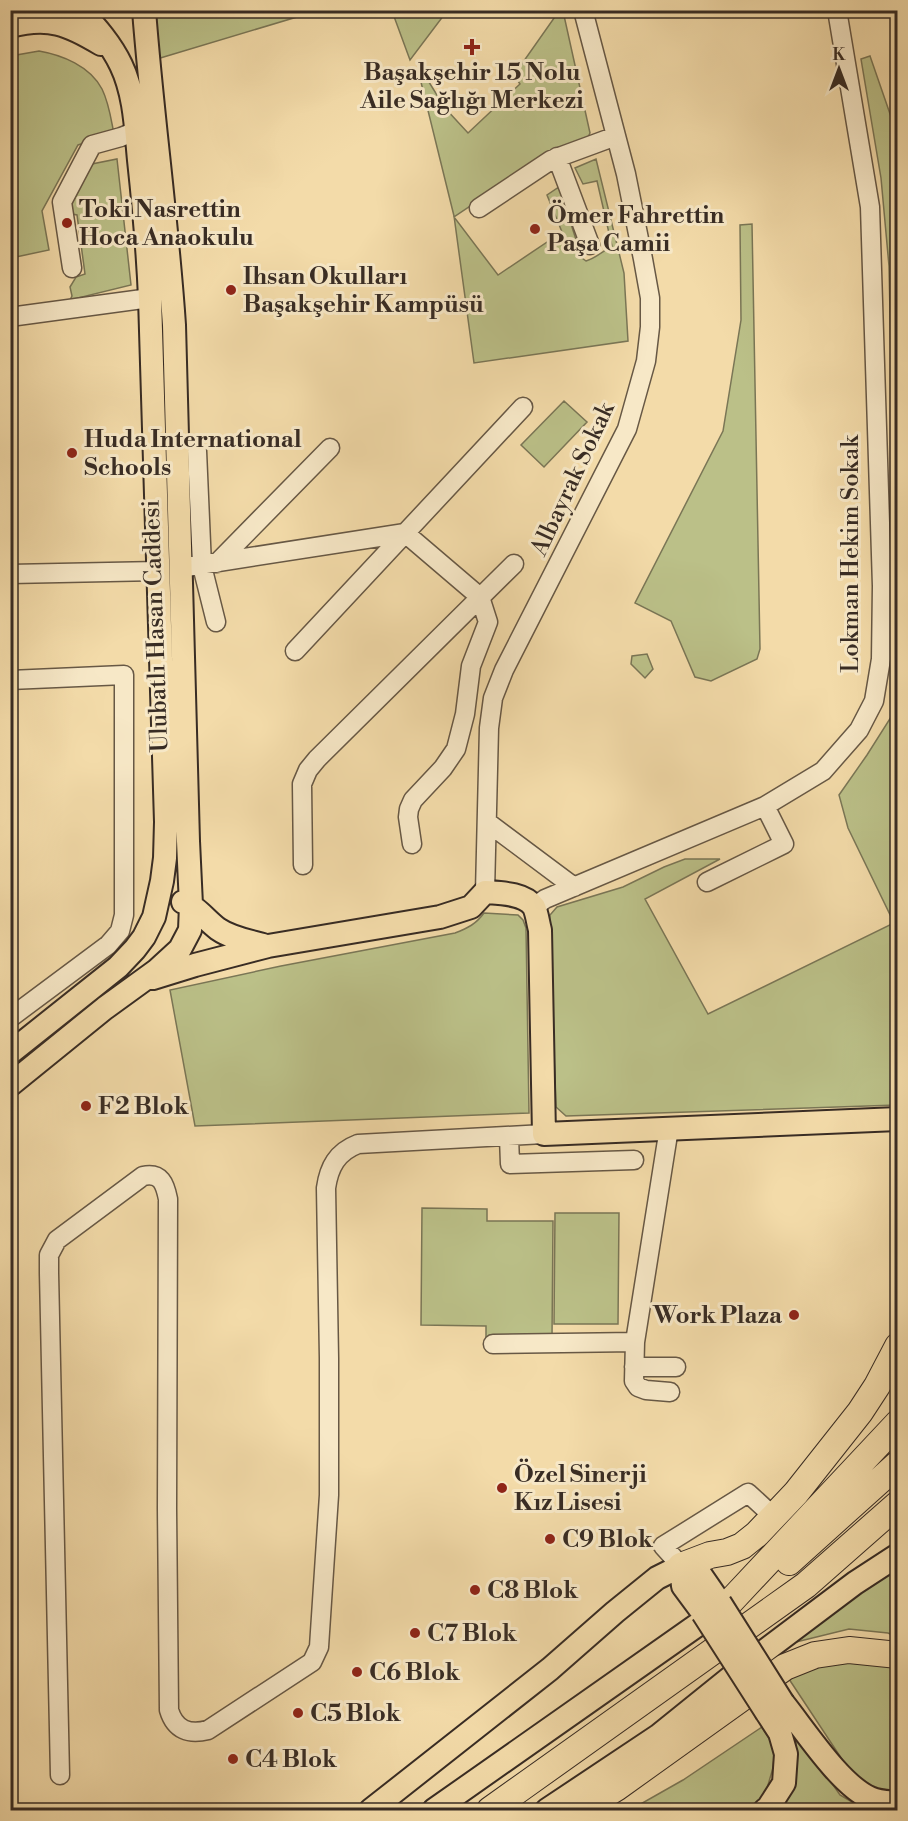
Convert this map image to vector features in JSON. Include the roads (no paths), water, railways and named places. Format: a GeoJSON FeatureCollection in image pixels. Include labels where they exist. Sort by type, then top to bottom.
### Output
{"type":"FeatureCollection","features":[{"type":"Feature","properties":{"kind":"highway"},"geometry":{"type":"LineString","coordinates":[[681,1566],[742,1546],[773,1516],[796,1492],[860,1412],[877,1386],[897,1346]]}},
{"type":"Feature","properties":{"kind":"highway"},"geometry":{"type":"LineString","coordinates":[[718,1606],[897,1423]]}},
{"type":"Feature","properties":{"kind":"highway"},"geometry":{"type":"LineString","coordinates":[[718,1606],[788,1563],[897,1464]]}},
{"type":"Feature","properties":{"kind":"highway"},"geometry":{"type":"LineString","coordinates":[[490,1810],[806,1585],[897,1504]]}},
{"type":"Feature","properties":{"kind":"highway"},"geometry":{"type":"LineString","coordinates":[[580,1810],[616,1788],[785,1667],[815,1655],[849,1650],[897,1655]]}},
{"type":"Feature","properties":{"kind":"main road"},"geometry":{"type":"LineString","coordinates":[[10,14],[14,10]]}},
{"type":"Feature","properties":{"kind":"main road","name":"Ulubatlı Hasan Caddesi"},"geometry":{"type":"LineString","coordinates":[[10,1053],[118,967],[144,937],[154,917],[165,858],[166,822],[189,567],[150,298],[136,130],[128,83],[98,20],[80,10]]}},
{"type":"Feature","properties":{"kind":"main road"},"geometry":{"type":"LineString","coordinates":[[136,10],[146,37]]}},
{"type":"Feature","properties":{"kind":"main road","name":"Ulubatlı Hasan Caddesi"},"geometry":{"type":"LineString","coordinates":[[10,1084],[162,966],[180,949],[190,930],[189,567],[171,280],[144,10]]}},
{"type":"Feature","properties":{"kind":"main road"},"geometry":{"type":"LineString","coordinates":[[10,26],[40,21],[69,26],[81,31],[114,53]]}},
{"type":"Feature","properties":{"kind":"main road"},"geometry":{"type":"LineString","coordinates":[[135,985],[195,965],[268,946],[440,917],[471,907],[485,891],[507,894],[525,899],[534,907],[540,930],[544,1134],[897,1119]]}},
{"type":"Feature","properties":{"kind":"main road"},"geometry":{"type":"LineString","coordinates":[[159,897],[165,896],[191,904],[220,930],[236,938],[268,946]]}},
{"type":"Feature","properties":{"kind":"main road"},"geometry":{"type":"LineString","coordinates":[[144,937],[147,951],[153,961],[162,966],[195,965]]}},
{"type":"Feature","properties":{"kind":"main road"},"geometry":{"type":"LineString","coordinates":[[548,1810],[658,1736],[746,1665],[855,1583],[897,1555]]}},
{"type":"Feature","properties":{"kind":"main road"},"geometry":{"type":"LineString","coordinates":[[371,1810],[550,1669],[648,1585],[681,1566],[700,1574],[775,1708],[854,1789],[872,1799],[897,1803]]}},
{"type":"Feature","properties":{"kind":"main road"},"geometry":{"type":"LineString","coordinates":[[434,1810],[718,1606]]}},
{"type":"Feature","properties":{"kind":"main road"},"geometry":{"type":"LineString","coordinates":[[765,1810],[784,1783],[786,1754],[775,1708]]}},
{"type":"Feature","properties":{"kind":"street","name":"Albayrak Sokak"},"geometry":{"type":"LineString","coordinates":[[485,891],[490,718],[493,698],[504,670],[627,429],[646,361],[650,298],[626,174],[583,10]]}},
{"type":"Feature","properties":{"kind":"street","name":"Lokman Hekim Sokak"},"geometry":{"type":"LineString","coordinates":[[534,907],[545,899],[765,806],[824,771],[859,730],[874,701],[881,659],[882,586],[870,207],[837,10]]}},
{"type":"Feature","properties":{"kind":"street"},"geometry":{"type":"LineString","coordinates":[[72,268],[62,201],[92,145],[136,130]]}},
{"type":"Feature","properties":{"kind":"street"},"geometry":{"type":"LineString","coordinates":[[479,208],[557,157],[616,136]]}},
{"type":"Feature","properties":{"kind":"street"},"geometry":{"type":"LineString","coordinates":[[557,157],[590,245]]}},
{"type":"Feature","properties":{"kind":"street"},"geometry":{"type":"LineString","coordinates":[[17,316],[150,298]]}},
{"type":"Feature","properties":{"kind":"street"},"geometry":{"type":"LineString","coordinates":[[295,651],[523,407]]}},
{"type":"Feature","properties":{"kind":"street"},"geometry":{"type":"LineString","coordinates":[[189,567],[330,448]]}},
{"type":"Feature","properties":{"kind":"street"},"geometry":{"type":"LineString","coordinates":[[196,451],[189,567],[216,622]]}},
{"type":"Feature","properties":{"kind":"street"},"geometry":{"type":"LineString","coordinates":[[10,573],[189,567],[405,533],[480,597],[488,622],[471,666],[465,714],[456,749],[443,768],[413,800],[409,809],[412,844]]}},
{"type":"Feature","properties":{"kind":"street"},"geometry":{"type":"LineString","coordinates":[[303,865],[302,784],[308,770],[514,564]]}},
{"type":"Feature","properties":{"kind":"street"},"geometry":{"type":"LineString","coordinates":[[10,680],[124,675],[124,915],[120,931],[108,945],[10,1018]]}},
{"type":"Feature","properties":{"kind":"street"},"geometry":{"type":"LineString","coordinates":[[465,714],[490,718]]}},
{"type":"Feature","properties":{"kind":"street"},"geometry":{"type":"LineString","coordinates":[[707,882],[784,844],[765,806]]}},
{"type":"Feature","properties":{"kind":"street"},"geometry":{"type":"LineString","coordinates":[[487,822],[574,887]]}},
{"type":"Feature","properties":{"kind":"street"},"geometry":{"type":"LineString","coordinates":[[669,1128],[635,1342],[634,1380],[638,1387],[646,1390],[670,1392]]}},
{"type":"Feature","properties":{"kind":"street"},"geometry":{"type":"LineString","coordinates":[[60,1775],[49,1273],[49,1255],[57,1240],[143,1176],[151,1174],[162,1180],[168,1200],[169,1710],[176,1725],[190,1732],[208,1730],[312,1662],[320,1647],[329,1495],[326,1188],[331,1165],[343,1151],[358,1144],[544,1134]]}},
{"type":"Feature","properties":{"kind":"street"},"geometry":{"type":"LineString","coordinates":[[509,1137],[510,1164],[634,1160]]}},
{"type":"Feature","properties":{"kind":"street"},"geometry":{"type":"LineString","coordinates":[[493,1344],[635,1342]]}},
{"type":"Feature","properties":{"kind":"street"},"geometry":{"type":"LineString","coordinates":[[634,1366],[676,1367]]}},
{"type":"Feature","properties":{"kind":"street"},"geometry":{"type":"LineString","coordinates":[[681,1566],[663,1546],[748,1493],[773,1516]]}},
{"type":"Feature","properties":{"kind":"place","name":"Başakşehir 15 Nolu Aile Sağlığı Merkezi"},"geometry":{"type":"Point","coordinates":[472,47]}},
{"type":"Feature","properties":{"kind":"place","name":"Toki Nasrettin Hoca Anaokulu"},"geometry":{"type":"Point","coordinates":[67,223]}},
{"type":"Feature","properties":{"kind":"place","name":"Ömer Fahrettin Paşa Camii"},"geometry":{"type":"Point","coordinates":[535,229]}},
{"type":"Feature","properties":{"kind":"place","name":"Ihsan Okulları Başakşehir Kampüsü"},"geometry":{"type":"Point","coordinates":[231,290]}},
{"type":"Feature","properties":{"kind":"place","name":"Huda International Schools"},"geometry":{"type":"Point","coordinates":[72,453]}},
{"type":"Feature","properties":{"kind":"place","name":"F2 Blok"},"geometry":{"type":"Point","coordinates":[86,1106]}},
{"type":"Feature","properties":{"kind":"place","name":"Work Plaza"},"geometry":{"type":"Point","coordinates":[794,1315]}},
{"type":"Feature","properties":{"kind":"place","name":"Özel Sinerji Kız Lisesi"},"geometry":{"type":"Point","coordinates":[502,1488]}},
{"type":"Feature","properties":{"kind":"place","name":"C9 Blok"},"geometry":{"type":"Point","coordinates":[550,1539]}},
{"type":"Feature","properties":{"kind":"place","name":"C8 Blok"},"geometry":{"type":"Point","coordinates":[475,1590]}},
{"type":"Feature","properties":{"kind":"place","name":"C7 Blok"},"geometry":{"type":"Point","coordinates":[415,1633]}},
{"type":"Feature","properties":{"kind":"place","name":"C6 Blok"},"geometry":{"type":"Point","coordinates":[357,1672]}},
{"type":"Feature","properties":{"kind":"place","name":"C5 Blok"},"geometry":{"type":"Point","coordinates":[298,1713]}},
{"type":"Feature","properties":{"kind":"place","name":"C4 Blok"},"geometry":{"type":"Point","coordinates":[233,1759]}}]}
